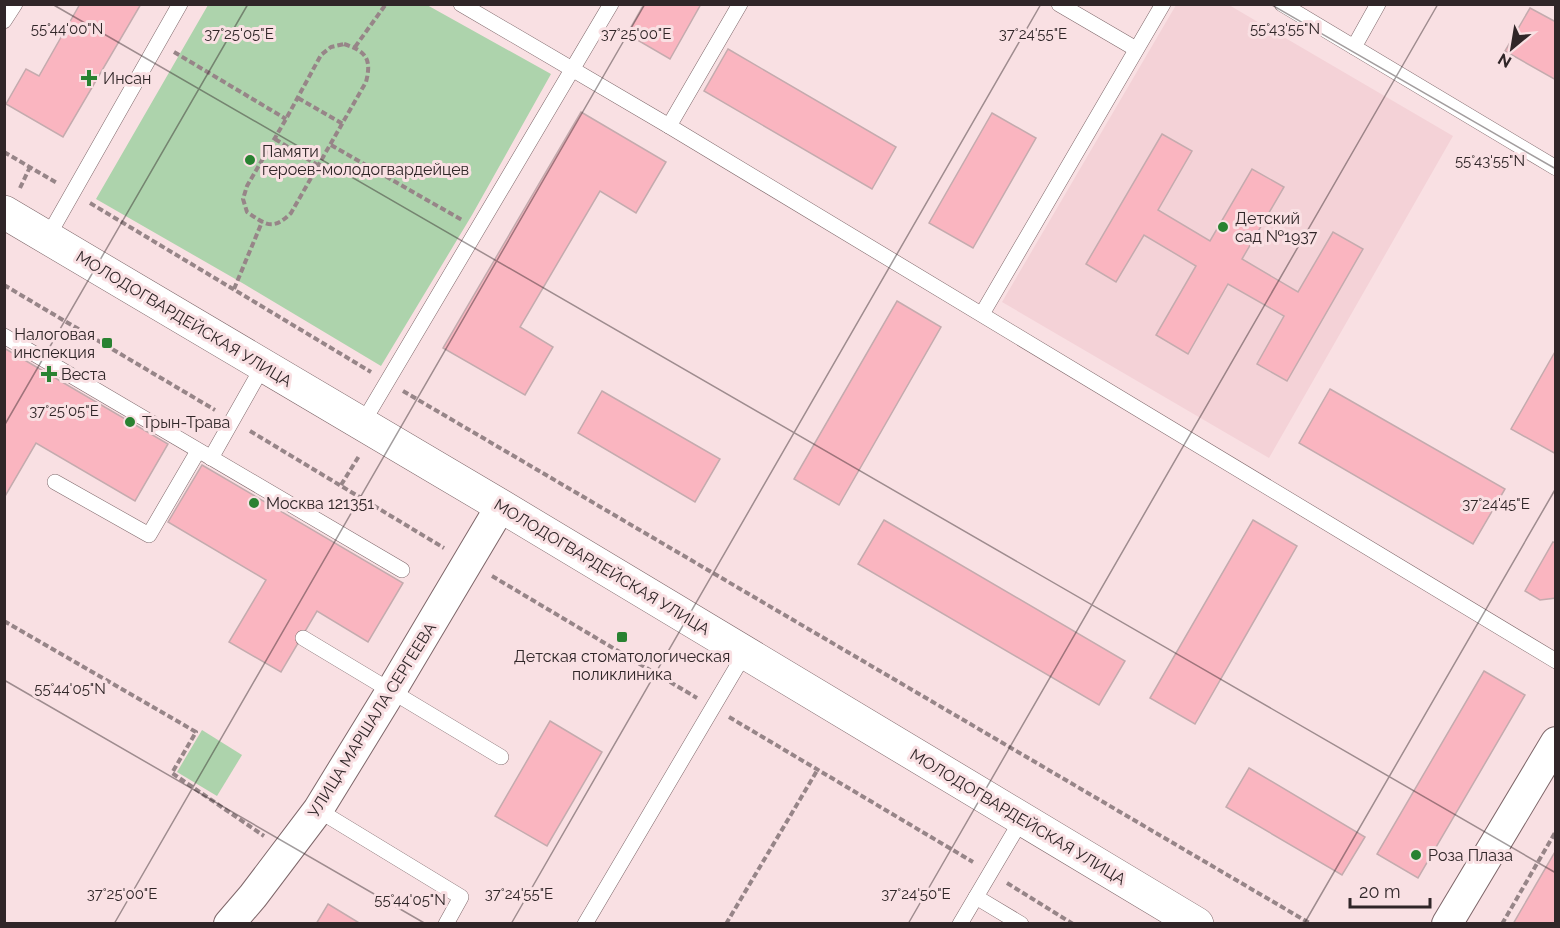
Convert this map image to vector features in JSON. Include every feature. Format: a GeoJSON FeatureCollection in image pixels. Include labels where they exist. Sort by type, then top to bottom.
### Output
{"type":"FeatureCollection","features":[{"type":"Feature","properties":{"kind":"street","name":"МОЛОДОГВАРДЕЙСКАЯ УЛИЦА"},"geometry":{"type":"LineString","coordinates":[[4,212],[501,506],[1197,924]]}},
{"type":"Feature","properties":{"kind":"street","name":"УЛИЦА МАРШАЛА СЕРГЕЕВА"},"geometry":{"type":"LineString","coordinates":[[229,924],[249,910],[318,810],[501,506]]}},
{"type":"Feature","properties":{"kind":"street"},"geometry":{"type":"LineString","coordinates":[[1447,924],[1556,742]]}},
{"type":"Feature","properties":{"kind":"lane"},"geometry":{"type":"LineString","coordinates":[[4,21],[15,4]]}},
{"type":"Feature","properties":{"kind":"lane"},"geometry":{"type":"LineString","coordinates":[[47,238],[180,4]]}},
{"type":"Feature","properties":{"kind":"lane"},"geometry":{"type":"LineString","coordinates":[[461,4],[669,126],[1556,661]]}},
{"type":"Feature","properties":{"kind":"lane"},"geometry":{"type":"LineString","coordinates":[[362,424],[611,4]]}},
{"type":"Feature","properties":{"kind":"lane"},"geometry":{"type":"LineString","coordinates":[[669,126],[740,4]]}},
{"type":"Feature","properties":{"kind":"lane"},"geometry":{"type":"LineString","coordinates":[[1059,4],[1136,49]]}},
{"type":"Feature","properties":{"kind":"lane"},"geometry":{"type":"LineString","coordinates":[[982,314],[1163,4]]}},
{"type":"Feature","properties":{"kind":"lane"},"geometry":{"type":"LineString","coordinates":[[1282,4],[1556,168]]}},
{"type":"Feature","properties":{"kind":"lane"},"geometry":{"type":"LineString","coordinates":[[1354,47],[1377,4]]}},
{"type":"Feature","properties":{"kind":"lane"},"geometry":{"type":"LineString","coordinates":[[4,336],[402,570]]}},
{"type":"Feature","properties":{"kind":"lane"},"geometry":{"type":"LineString","coordinates":[[55,482],[149,535],[205,454],[232,420],[263,366]]}},
{"type":"Feature","properties":{"kind":"lane"},"geometry":{"type":"LineString","coordinates":[[303,638],[501,758]]}},
{"type":"Feature","properties":{"kind":"lane"},"geometry":{"type":"LineString","coordinates":[[585,924],[745,653]]}},
{"type":"Feature","properties":{"kind":"lane"},"geometry":{"type":"LineString","coordinates":[[318,810],[461,897],[446,924]]}},
{"type":"Feature","properties":{"kind":"lane"},"geometry":{"type":"LineString","coordinates":[[960,924],[1022,819]]}},
{"type":"Feature","properties":{"kind":"lane"},"geometry":{"type":"LineString","coordinates":[[976,897],[1021,924]]}},
{"type":"Feature","properties":{"kind":"path"},"geometry":{"type":"LineString","coordinates":[[356,47],[386,4]]}},
{"type":"Feature","properties":{"kind":"path"},"geometry":{"type":"LineString","coordinates":[[158,43],[286,120]]}},
{"type":"Feature","properties":{"kind":"path"},"geometry":{"type":"LineString","coordinates":[[344,44],[356,47],[365,55],[370,68],[366,82],[291,213],[282,222],[270,225],[262,222],[247,212],[243,199],[247,186],[321,56],[331,47],[344,44]]}},
{"type":"Feature","properties":{"kind":"path"},"geometry":{"type":"LineString","coordinates":[[298,98],[343,124]]}},
{"type":"Feature","properties":{"kind":"path"},"geometry":{"type":"LineString","coordinates":[[275,139],[319,166]]}},
{"type":"Feature","properties":{"kind":"path"},"geometry":{"type":"LineString","coordinates":[[331,145],[478,229]]}},
{"type":"Feature","properties":{"kind":"path"},"geometry":{"type":"LineString","coordinates":[[4,152],[387,381],[1311,924]]}},
{"type":"Feature","properties":{"kind":"path"},"geometry":{"type":"LineString","coordinates":[[234,289],[262,222]]}},
{"type":"Feature","properties":{"kind":"path"},"geometry":{"type":"LineString","coordinates":[[4,285],[818,769],[1073,924]]}},
{"type":"Feature","properties":{"kind":"path"},"geometry":{"type":"LineString","coordinates":[[4,621],[196,732],[172,773],[287,852]]}},
{"type":"Feature","properties":{"kind":"path"},"geometry":{"type":"LineString","coordinates":[[726,924],[818,769]]}},
{"type":"Feature","properties":{"kind":"path"},"geometry":{"type":"LineString","coordinates":[[1502,924],[1556,831]]}},
{"type":"Feature","properties":{"kind":"shaded area","name":"Детский сад №1937"},"geometry":{"type":"Polygon","coordinates":[[[1176,5],[1229,5],[1453,136],[1269,458],[1002,302],[1176,5]]]}},
{"type":"Feature","properties":{"kind":"green space"},"geometry":{"type":"Polygon","coordinates":[[[208,5],[427,5],[551,74],[472,215],[381,366],[96,199],[208,5]]]}},
{"type":"Feature","properties":{"kind":"green space"},"geometry":{"type":"Polygon","coordinates":[[[202,730],[242,755],[217,796],[177,772],[202,730]]]}},
{"type":"Feature","properties":{"kind":"building"},"geometry":{"type":"Polygon","coordinates":[[[80,4],[141,4],[63,137],[6,104],[26,69],[39,76],[80,4]]]}},
{"type":"Feature","properties":{"kind":"building"},"geometry":{"type":"Polygon","coordinates":[[[644,4],[701,4],[670,59],[627,34],[644,4]]]}},
{"type":"Feature","properties":{"kind":"building"},"geometry":{"type":"Polygon","coordinates":[[[1530,8],[1556,22],[1556,80],[1505,51],[1530,8]]]}},
{"type":"Feature","properties":{"kind":"building"},"geometry":{"type":"Polygon","coordinates":[[[728,49],[896,147],[872,189],[704,91],[728,49]]]}},
{"type":"Feature","properties":{"kind":"building"},"geometry":{"type":"Polygon","coordinates":[[[581,112],[666,162],[636,213],[600,191],[520,327],[553,347],[525,395],[443,348],[581,112]]]}},
{"type":"Feature","properties":{"kind":"building"},"geometry":{"type":"Polygon","coordinates":[[[992,113],[1036,138],[973,248],[929,223],[992,113]]]}},
{"type":"Feature","properties":{"kind":"building"},"geometry":{"type":"Polygon","coordinates":[[[1162,134],[1192,151],[1158,210],[1210,241],[1252,169],[1284,187],[1242,259],[1298,292],[1333,232],[1363,249],[1287,381],[1257,364],[1284,316],[1228,284],[1188,354],[1156,335],[1196,266],[1144,235],[1116,282],[1086,264],[1162,134]]]}},
{"type":"Feature","properties":{"kind":"building"},"geometry":{"type":"Polygon","coordinates":[[[897,301],[941,327],[839,505],[794,479],[897,301]]]}},
{"type":"Feature","properties":{"kind":"building"},"geometry":{"type":"Polygon","coordinates":[[[4,348],[168,444],[135,501],[36,443],[4,498],[4,348]]]}},
{"type":"Feature","properties":{"kind":"building"},"geometry":{"type":"Polygon","coordinates":[[[1556,350],[1556,454],[1511,429],[1556,350]]]}},
{"type":"Feature","properties":{"kind":"building"},"geometry":{"type":"Polygon","coordinates":[[[1330,389],[1505,489],[1473,544],[1299,443],[1330,389]]]}},
{"type":"Feature","properties":{"kind":"building"},"geometry":{"type":"Polygon","coordinates":[[[602,391],[720,459],[695,502],[578,433],[602,391]]]}},
{"type":"Feature","properties":{"kind":"building"},"geometry":{"type":"Polygon","coordinates":[[[202,465],[403,583],[368,642],[317,611],[281,672],[229,642],[266,580],[168,522],[202,465]]]}},
{"type":"Feature","properties":{"kind":"building"},"geometry":{"type":"Polygon","coordinates":[[[884,520],[1125,661],[1099,705],[858,564],[884,520]]]}},
{"type":"Feature","properties":{"kind":"building"},"geometry":{"type":"Polygon","coordinates":[[[1253,520],[1297,546],[1195,724],[1150,698],[1253,520]]]}},
{"type":"Feature","properties":{"kind":"building"},"geometry":{"type":"Polygon","coordinates":[[[1553,542],[1556,543],[1556,598],[1540,600],[1525,591],[1553,542]]]}},
{"type":"Feature","properties":{"kind":"building"},"geometry":{"type":"Polygon","coordinates":[[[1484,671],[1525,695],[1418,878],[1377,854],[1484,671]]]}},
{"type":"Feature","properties":{"kind":"building"},"geometry":{"type":"Polygon","coordinates":[[[550,721],[602,752],[547,846],[495,816],[550,721]]]}},
{"type":"Feature","properties":{"kind":"building"},"geometry":{"type":"Polygon","coordinates":[[[1249,768],[1365,837],[1342,875],[1226,807],[1249,768]]]}},
{"type":"Feature","properties":{"kind":"building"},"geometry":{"type":"Polygon","coordinates":[[[1556,850],[1556,924],[1513,924],[1556,850]]]}},
{"type":"Feature","properties":{"kind":"building"},"geometry":{"type":"Polygon","coordinates":[[[328,904],[361,924],[316,924],[328,904]]]}},
{"type":"Feature","properties":{"kind":"place","name":"Инсан"},"geometry":{"type":"Point","coordinates":[89,78]}},
{"type":"Feature","properties":{"kind":"place","name":"Памяти героев-молодогвардейцев"},"geometry":{"type":"Point","coordinates":[250,160]}},
{"type":"Feature","properties":{"kind":"place","name":"Детский сад №1937"},"geometry":{"type":"Point","coordinates":[1223,227]}},
{"type":"Feature","properties":{"kind":"place","name":"Налоговая инспекция"},"geometry":{"type":"Point","coordinates":[107,343]}},
{"type":"Feature","properties":{"kind":"place","name":"Веста"},"geometry":{"type":"Point","coordinates":[49,374]}},
{"type":"Feature","properties":{"kind":"place","name":"Трын-Трава"},"geometry":{"type":"Point","coordinates":[130,422]}},
{"type":"Feature","properties":{"kind":"place","name":"Москва 121351"},"geometry":{"type":"Point","coordinates":[254,503]}},
{"type":"Feature","properties":{"kind":"place","name":"Детская стоматологическая поликлиника"},"geometry":{"type":"Point","coordinates":[622,637]}},
{"type":"Feature","properties":{"kind":"place","name":"Роза Плаза"},"geometry":{"type":"Point","coordinates":[1416,855]}}]}
